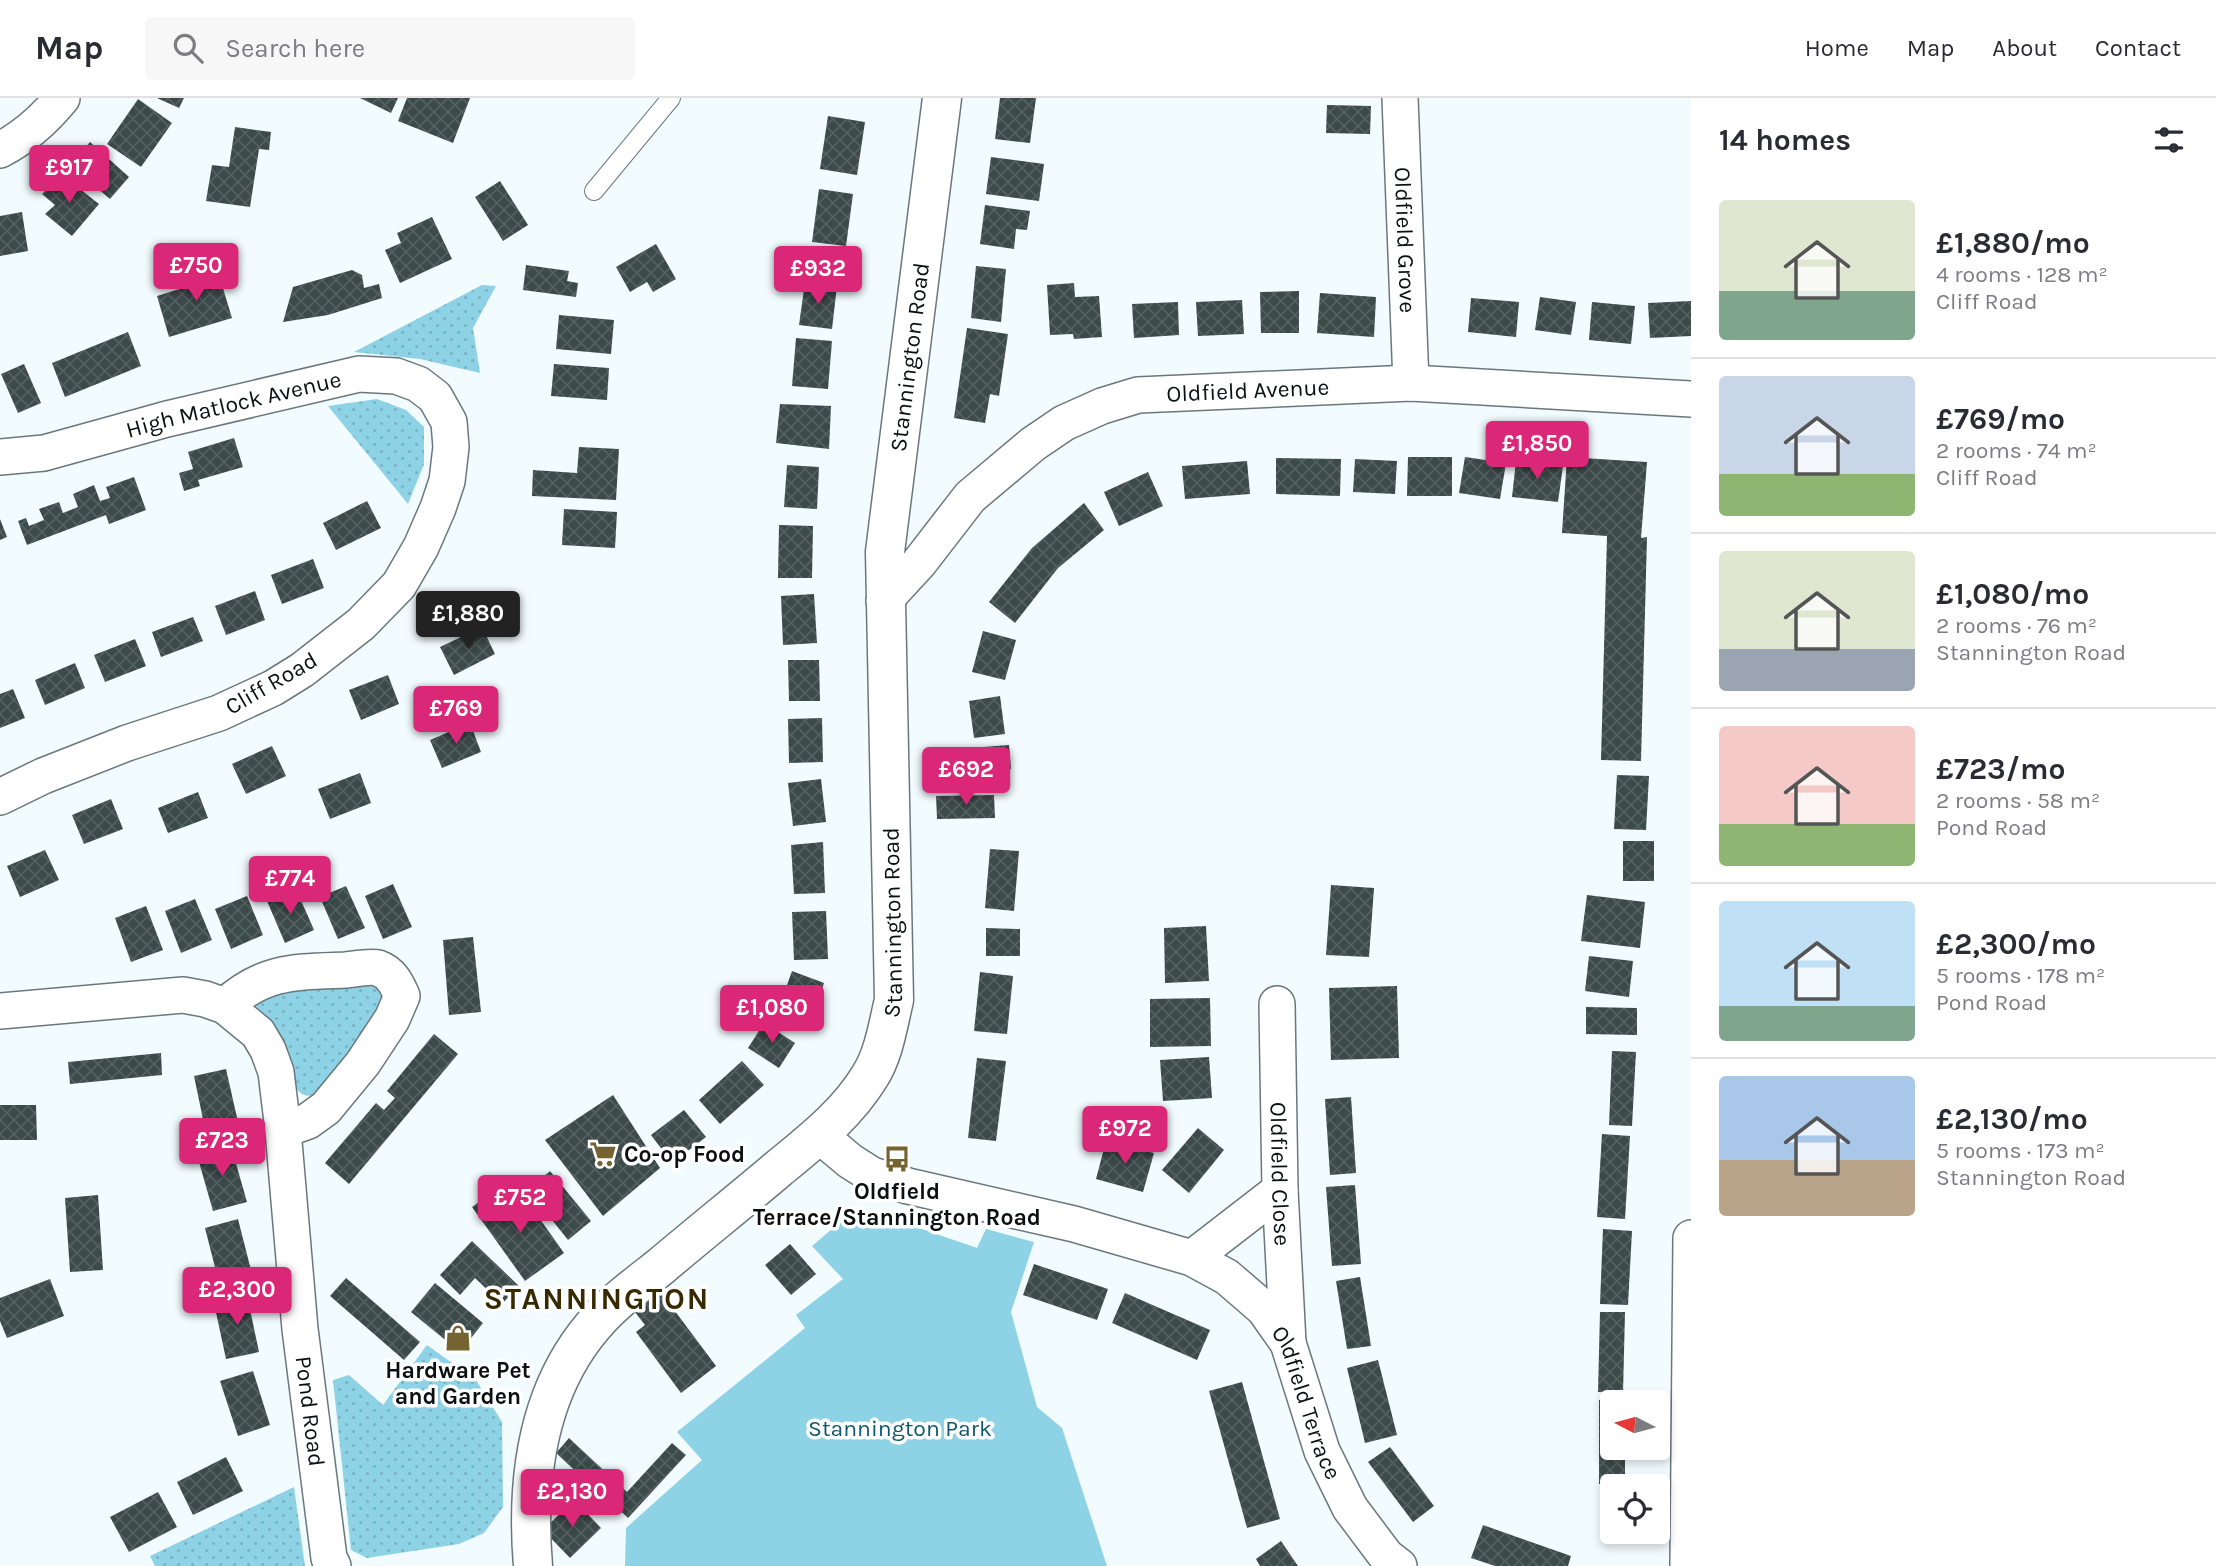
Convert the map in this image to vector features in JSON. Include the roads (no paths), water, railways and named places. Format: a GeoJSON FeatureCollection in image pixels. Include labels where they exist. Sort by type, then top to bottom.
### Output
{"type":"FeatureCollection","features":[{"type":"Feature","properties":{"kind":"main road","name":"Stannington Road"},"geometry":{"type":"LineString","coordinates":[[533,1566],[530,1504],[534,1457],[554,1388],[568,1362],[593,1326],[638,1284],[848,1109],[872,1073],[894,1000],[885,552],[942,98]]}},
{"type":"Feature","properties":{"kind":"street"},"geometry":{"type":"LineString","coordinates":[[0,150],[17,141],[45,118],[62,98]]}},
{"type":"Feature","properties":{"kind":"street","name":"Oldfield Grove"},"geometry":{"type":"LineString","coordinates":[[1400,98],[1411,383]]}},
{"type":"Feature","properties":{"kind":"street","name":"High Matlock Avenue"},"geometry":{"type":"LineString","coordinates":[[0,457],[44,453],[167,419],[359,374],[396,376],[418,384],[435,397],[449,422]]}},
{"type":"Feature","properties":{"kind":"street","name":"Oldfield Avenue"},"geometry":{"type":"LineString","coordinates":[[884,601],[919,563],[970,498],[1033,444],[1064,423],[1102,406],[1139,395],[1411,383],[1691,399]]}},
{"type":"Feature","properties":{"kind":"street","name":"Cliff Road"},"geometry":{"type":"LineString","coordinates":[[0,797],[43,776],[127,743],[219,713],[273,688],[302,670],[361,624],[399,584],[421,547],[447,481],[451,447],[449,422]]}},
{"type":"Feature","properties":{"kind":"street"},"geometry":{"type":"LineString","coordinates":[[225,1006],[260,981],[289,973],[378,968],[394,979],[402,996],[363,1063],[326,1108],[308,1121],[283,1130]]}},
{"type":"Feature","properties":{"kind":"street","name":"Pond Road"},"geometry":{"type":"LineString","coordinates":[[0,1011],[183,995],[225,1006],[258,1033],[276,1072],[317,1478],[329,1558],[333,1566]]}},
{"type":"Feature","properties":{"kind":"street","name":"Oldfield Close"},"geometry":{"type":"LineString","coordinates":[[1277,1004],[1280,1190],[1288,1343]]}},
{"type":"Feature","properties":{"kind":"street","name":"Oldfield Terrace"},"geometry":{"type":"LineString","coordinates":[[819,1135],[872,1175],[1074,1224],[1192,1258],[1227,1278],[1264,1309],[1288,1343],[1322,1451],[1350,1508],[1386,1556],[1399,1566]]}},
{"type":"Feature","properties":{"kind":"street"},"geometry":{"type":"LineString","coordinates":[[1192,1258],[1280,1190]]}},
{"type":"Feature","properties":{"kind":"street"},"geometry":{"type":"LineString","coordinates":[[1688,1566],[1691,1238]]}},
{"type":"Feature","properties":{"kind":"lane"},"geometry":{"type":"LineString","coordinates":[[594,191],[671,98]]}},
{"type":"Feature","properties":{"kind":"place","name":"Co-op Food"},"geometry":{"type":"Point","coordinates":[603,1154]}},
{"type":"Feature","properties":{"kind":"place","name":"Oldfield Terrace/Stannington Road"},"geometry":{"type":"Point","coordinates":[897,1159]}},
{"type":"Feature","properties":{"kind":"place","name":"Hardware Pet and Garden"},"geometry":{"type":"Point","coordinates":[458,1338]}},
{"type":"Feature","properties":{"kind":"district","name":"STANNINGTON"},"geometry":{"type":"Point","coordinates":[597,1299]}},
{"type":"Feature","properties":{"kind":"park label","name":"Stannington Park"},"geometry":{"type":"Point","coordinates":[900,1428]}}]}
